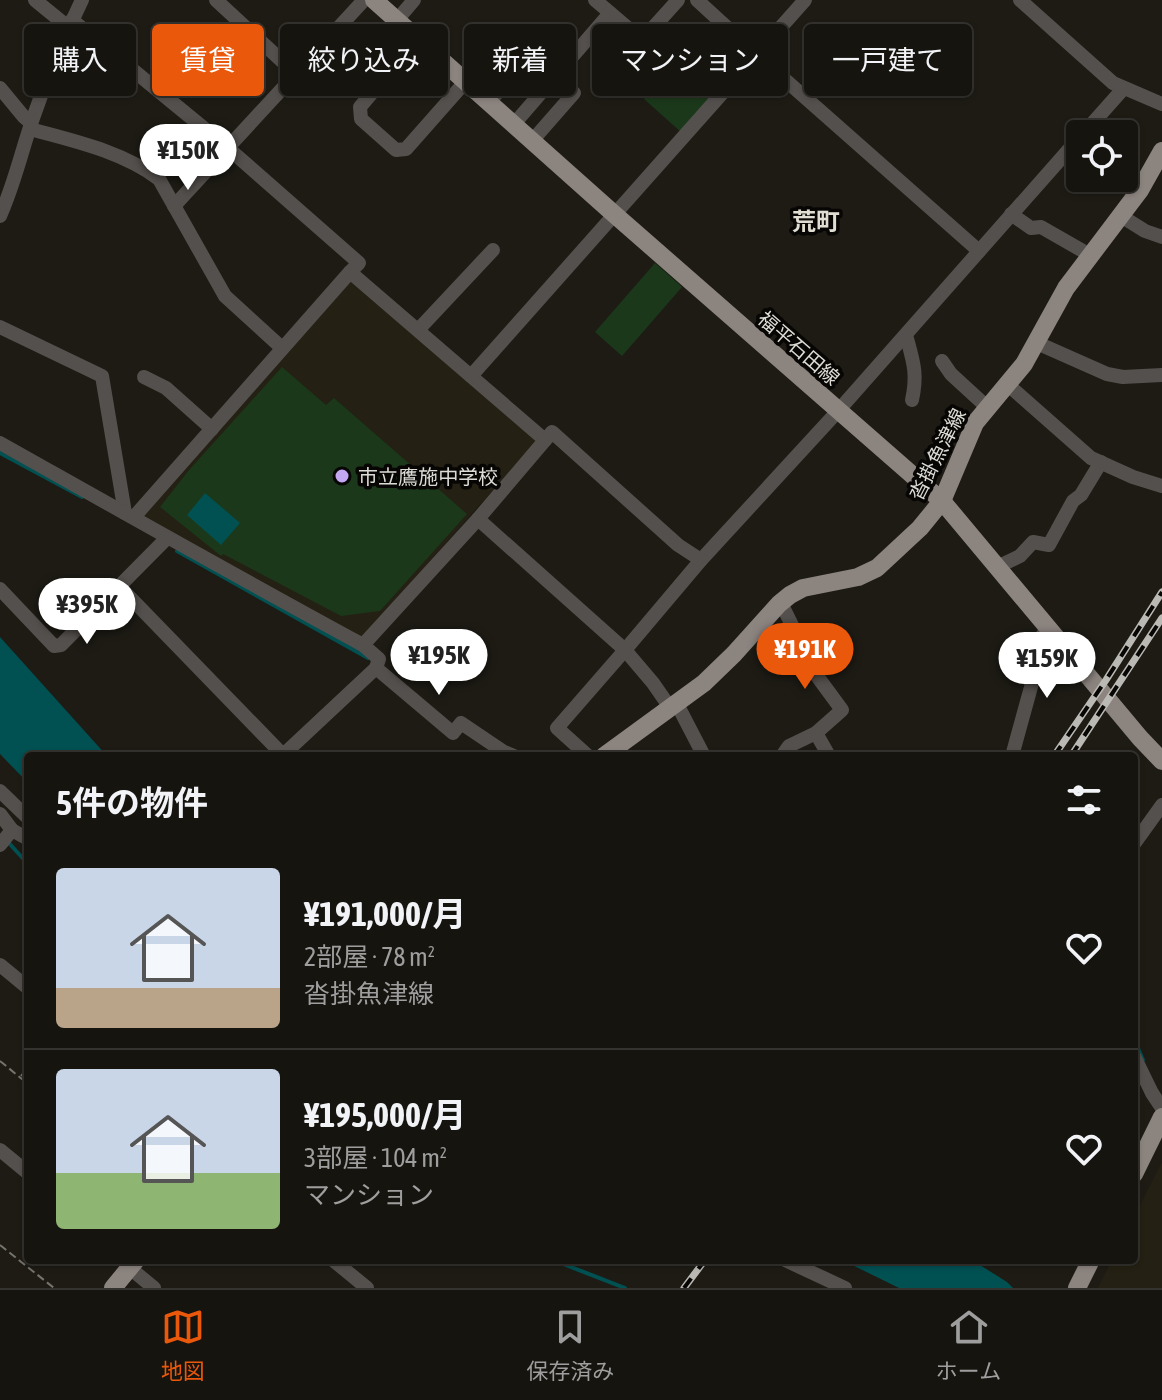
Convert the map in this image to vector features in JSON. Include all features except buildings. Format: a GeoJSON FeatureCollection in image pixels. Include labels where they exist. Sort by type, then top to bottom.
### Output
{"type":"FeatureCollection","features":[{"type":"Feature","properties":{"kind":"main road","name":"福平石田線"},"geometry":{"type":"LineString","coordinates":[[374,0],[401,24]]}},
{"type":"Feature","properties":{"kind":"main road","name":"福平石田線"},"geometry":{"type":"LineString","coordinates":[[448,65],[464,79]]}},
{"type":"Feature","properties":{"kind":"main road","name":"福平石田線"},"geometry":{"type":"LineString","coordinates":[[482,96],[942,501],[1162,761]]}},
{"type":"Feature","properties":{"kind":"main road","name":"沓掛魚津線"},"geometry":{"type":"LineString","coordinates":[[610,752],[704,683],[790,595],[803,588],[858,577],[877,568],[920,528],[942,501],[975,423],[1024,364],[1066,288],[1140,190],[1162,151]]}},
{"type":"Feature","properties":{"kind":"main road"},"geometry":{"type":"LineString","coordinates":[[1138,1166],[1162,1117]]}},
{"type":"Feature","properties":{"kind":"main road"},"geometry":{"type":"LineString","coordinates":[[113,1288],[131,1264]]}},
{"type":"Feature","properties":{"kind":"main road"},"geometry":{"type":"LineString","coordinates":[[1077,1288],[1089,1264]]}},
{"type":"Feature","properties":{"kind":"street"},"geometry":{"type":"LineString","coordinates":[[35,0],[70,24],[82,0]]}},
{"type":"Feature","properties":{"kind":"street"},"geometry":{"type":"LineString","coordinates":[[216,0],[280,59]]}},
{"type":"Feature","properties":{"kind":"street"},"geometry":{"type":"LineString","coordinates":[[342,24],[364,0]]}},
{"type":"Feature","properties":{"kind":"street"},"geometry":{"type":"LineString","coordinates":[[397,20],[414,0]]}},
{"type":"Feature","properties":{"kind":"street"},"geometry":{"type":"LineString","coordinates":[[595,0],[642,40],[678,0]]}},
{"type":"Feature","properties":{"kind":"street"},"geometry":{"type":"LineString","coordinates":[[697,0],[723,24]]}},
{"type":"Feature","properties":{"kind":"street"},"geometry":{"type":"LineString","coordinates":[[784,24],[805,0]]}},
{"type":"Feature","properties":{"kind":"street"},"geometry":{"type":"LineString","coordinates":[[1026,2],[1113,83],[1162,104]]}},
{"type":"Feature","properties":{"kind":"street"},"geometry":{"type":"LineString","coordinates":[[514,124],[610,13]]}},
{"type":"Feature","properties":{"kind":"street"},"geometry":{"type":"LineString","coordinates":[[129,515],[212,429],[359,263],[228,148],[136,76]]}},
{"type":"Feature","properties":{"kind":"street"},"geometry":{"type":"LineString","coordinates":[[788,82],[979,251]]}},
{"type":"Feature","properties":{"kind":"street"},"geometry":{"type":"LineString","coordinates":[[369,96],[360,107],[361,119],[396,150],[406,149],[464,83]]}},
{"type":"Feature","properties":{"kind":"street"},"geometry":{"type":"LineString","coordinates":[[1096,120],[1123,89]]}},
{"type":"Feature","properties":{"kind":"street"},"geometry":{"type":"LineString","coordinates":[[1,91],[30,126],[98,148],[159,179],[225,296],[282,348]]}},
{"type":"Feature","properties":{"kind":"street"},"geometry":{"type":"LineString","coordinates":[[174,206],[280,91]]}},
{"type":"Feature","properties":{"kind":"street"},"geometry":{"type":"LineString","coordinates":[[0,216],[11,192],[42,96]]}},
{"type":"Feature","properties":{"kind":"street"},"geometry":{"type":"LineString","coordinates":[[489,102],[494,96]]}},
{"type":"Feature","properties":{"kind":"street"},"geometry":{"type":"LineString","coordinates":[[532,141],[571,96]]}},
{"type":"Feature","properties":{"kind":"street"},"geometry":{"type":"LineString","coordinates":[[471,376],[720,96]]}},
{"type":"Feature","properties":{"kind":"street"},"geometry":{"type":"LineString","coordinates":[[584,752],[557,728],[701,560],[1066,154]]}},
{"type":"Feature","properties":{"kind":"street"},"geometry":{"type":"LineString","coordinates":[[1011,214],[1031,228],[1041,227],[1090,255]]}},
{"type":"Feature","properties":{"kind":"street"},"geometry":{"type":"LineString","coordinates":[[1121,216],[1145,231],[1162,237]]}},
{"type":"Feature","properties":{"kind":"street"},"geometry":{"type":"LineString","coordinates":[[418,330],[493,250]]}},
{"type":"Feature","properties":{"kind":"street"},"geometry":{"type":"LineString","coordinates":[[350,272],[545,440]]}},
{"type":"Feature","properties":{"kind":"street"},"geometry":{"type":"LineString","coordinates":[[0,327],[102,376],[129,515]]}},
{"type":"Feature","properties":{"kind":"street"},"geometry":{"type":"LineString","coordinates":[[906,335],[916,371],[912,400]]}},
{"type":"Feature","properties":{"kind":"street"},"geometry":{"type":"LineString","coordinates":[[1037,343],[1107,374],[1123,377],[1162,375]]}},
{"type":"Feature","properties":{"kind":"street"},"geometry":{"type":"LineString","coordinates":[[942,361],[951,374],[987,407]]}},
{"type":"Feature","properties":{"kind":"street"},"geometry":{"type":"LineString","coordinates":[[144,377],[166,388],[212,429]]}},
{"type":"Feature","properties":{"kind":"street"},"geometry":{"type":"LineString","coordinates":[[1007,384],[1091,458],[1162,486]]}},
{"type":"Feature","properties":{"kind":"street"},"geometry":{"type":"LineString","coordinates":[[363,645],[552,432],[678,545],[701,560]]}},
{"type":"Feature","properties":{"kind":"street"},"geometry":{"type":"LineString","coordinates":[[0,443],[363,645],[379,659],[376,668],[286,752]]}},
{"type":"Feature","properties":{"kind":"street"},"geometry":{"type":"LineString","coordinates":[[997,567],[1020,556],[1033,542],[1049,545],[1073,501],[1081,495],[1101,462]]}},
{"type":"Feature","properties":{"kind":"street"},"geometry":{"type":"LineString","coordinates":[[478,519],[625,650],[674,706],[702,752]]}},
{"type":"Feature","properties":{"kind":"street"},"geometry":{"type":"LineString","coordinates":[[0,589],[54,646],[61,645],[167,538]]}},
{"type":"Feature","properties":{"kind":"street"},"geometry":{"type":"LineString","coordinates":[[119,586],[280,752]]}},
{"type":"Feature","properties":{"kind":"street"},"geometry":{"type":"LineString","coordinates":[[779,604],[817,676],[842,710],[816,733],[789,746],[785,752]]}},
{"type":"Feature","properties":{"kind":"street"},"geometry":{"type":"LineString","coordinates":[[1013,752],[1031,687],[1039,640],[1048,628]]}},
{"type":"Feature","properties":{"kind":"street"},"geometry":{"type":"LineString","coordinates":[[376,668],[453,733],[461,723],[504,752]]}},
{"type":"Feature","properties":{"kind":"street"},"geometry":{"type":"LineString","coordinates":[[816,733],[827,752]]}},
{"type":"Feature","properties":{"kind":"street"},"geometry":{"type":"LineString","coordinates":[[0,791],[24,814]]}},
{"type":"Feature","properties":{"kind":"street"},"geometry":{"type":"LineString","coordinates":[[1138,838],[1162,805]]}},
{"type":"Feature","properties":{"kind":"street"},"geometry":{"type":"LineString","coordinates":[[0,814],[12,830],[24,837]]}},
{"type":"Feature","properties":{"kind":"street"},"geometry":{"type":"LineString","coordinates":[[0,845],[12,830]]}},
{"type":"Feature","properties":{"kind":"street"},"geometry":{"type":"LineString","coordinates":[[0,965],[24,985]]}},
{"type":"Feature","properties":{"kind":"street"},"geometry":{"type":"LineString","coordinates":[[1138,1064],[1162,1108]]}},
{"type":"Feature","properties":{"kind":"street"},"geometry":{"type":"LineString","coordinates":[[0,1150],[24,1170]]}},
{"type":"Feature","properties":{"kind":"street"},"geometry":{"type":"LineString","coordinates":[[135,1264],[154,1288]]}},
{"type":"Feature","properties":{"kind":"street"},"geometry":{"type":"LineString","coordinates":[[338,1264],[367,1288]]}},
{"type":"Feature","properties":{"kind":"street"},"geometry":{"type":"LineString","coordinates":[[794,1264],[845,1288]]}},
{"type":"Feature","properties":{"kind":"path"},"geometry":{"type":"LineString","coordinates":[[0,1061],[24,1080]]}},
{"type":"Feature","properties":{"kind":"path"},"geometry":{"type":"LineString","coordinates":[[20,1077],[24,1072]]}},
{"type":"Feature","properties":{"kind":"path"},"geometry":{"type":"LineString","coordinates":[[0,1245],[54,1288]]}},
{"type":"Feature","properties":{"kind":"shaded area","name":"市立鷹施中学校"},"geometry":{"type":"Polygon","coordinates":[[[349,279],[540,440],[362,639],[141,517],[349,279]]]}},
{"type":"Feature","properties":{"kind":"shaded area"},"geometry":{"type":"Polygon","coordinates":[[[1162,1162],[1162,1288],[1098,1288],[1110,1264],[1138,1264],[1138,1209],[1162,1162]]]}},
{"type":"Feature","properties":{"kind":"green space"},"geometry":{"type":"Polygon","coordinates":[[[647,96],[715,96],[682,133],[644,99],[647,96]]]}},
{"type":"Feature","properties":{"kind":"green space"},"geometry":{"type":"Polygon","coordinates":[[[655,263],[682,287],[622,356],[595,332],[655,263]]]}},
{"type":"Feature","properties":{"kind":"green space"},"geometry":{"type":"Polygon","coordinates":[[[282,367],[326,405],[334,398],[467,514],[380,611],[341,616],[223,554],[221,556],[160,507],[189,470],[282,367]]]}},
{"type":"Feature","properties":{"kind":"water"},"geometry":{"type":"Polygon","coordinates":[[[205,493],[240,523],[221,545],[187,515],[205,493]]]}},
{"type":"Feature","properties":{"kind":"water"},"geometry":{"type":"Polygon","coordinates":[[[0,637],[103,752],[24,752],[24,779],[0,754],[0,637]]]}},
{"type":"Feature","properties":{"kind":"water"},"geometry":{"type":"Polygon","coordinates":[[[850,1264],[978,1264],[1013,1288],[899,1288],[850,1264]]]}},
{"type":"Feature","properties":{"kind":"waterway"},"geometry":{"type":"LineString","coordinates":[[0,453],[82,497]]}},
{"type":"Feature","properties":{"kind":"waterway"},"geometry":{"type":"LineString","coordinates":[[177,551],[368,658]]}},
{"type":"Feature","properties":{"kind":"waterway"},"geometry":{"type":"LineString","coordinates":[[8,842],[24,860]]}},
{"type":"Feature","properties":{"kind":"waterway"},"geometry":{"type":"LineString","coordinates":[[1138,1048],[1143,1060]]}},
{"type":"Feature","properties":{"kind":"waterway"},"geometry":{"type":"LineString","coordinates":[[563,1264],[625,1288]]}},
{"type":"Feature","properties":{"kind":"railway"},"geometry":{"type":"LineString","coordinates":[[1057,752],[1162,592]]}},
{"type":"Feature","properties":{"kind":"railway"},"geometry":{"type":"LineString","coordinates":[[1074,752],[1162,618]]}},
{"type":"Feature","properties":{"kind":"railway"},"geometry":{"type":"LineString","coordinates":[[684,1288],[702,1264]]}},
{"type":"Feature","properties":{"kind":"place","name":"市立鷹施中学校"},"geometry":{"type":"Point","coordinates":[342,476]}},
{"type":"Feature","properties":{"kind":"district","name":"荒町"},"geometry":{"type":"Point","coordinates":[816,221]}}]}
